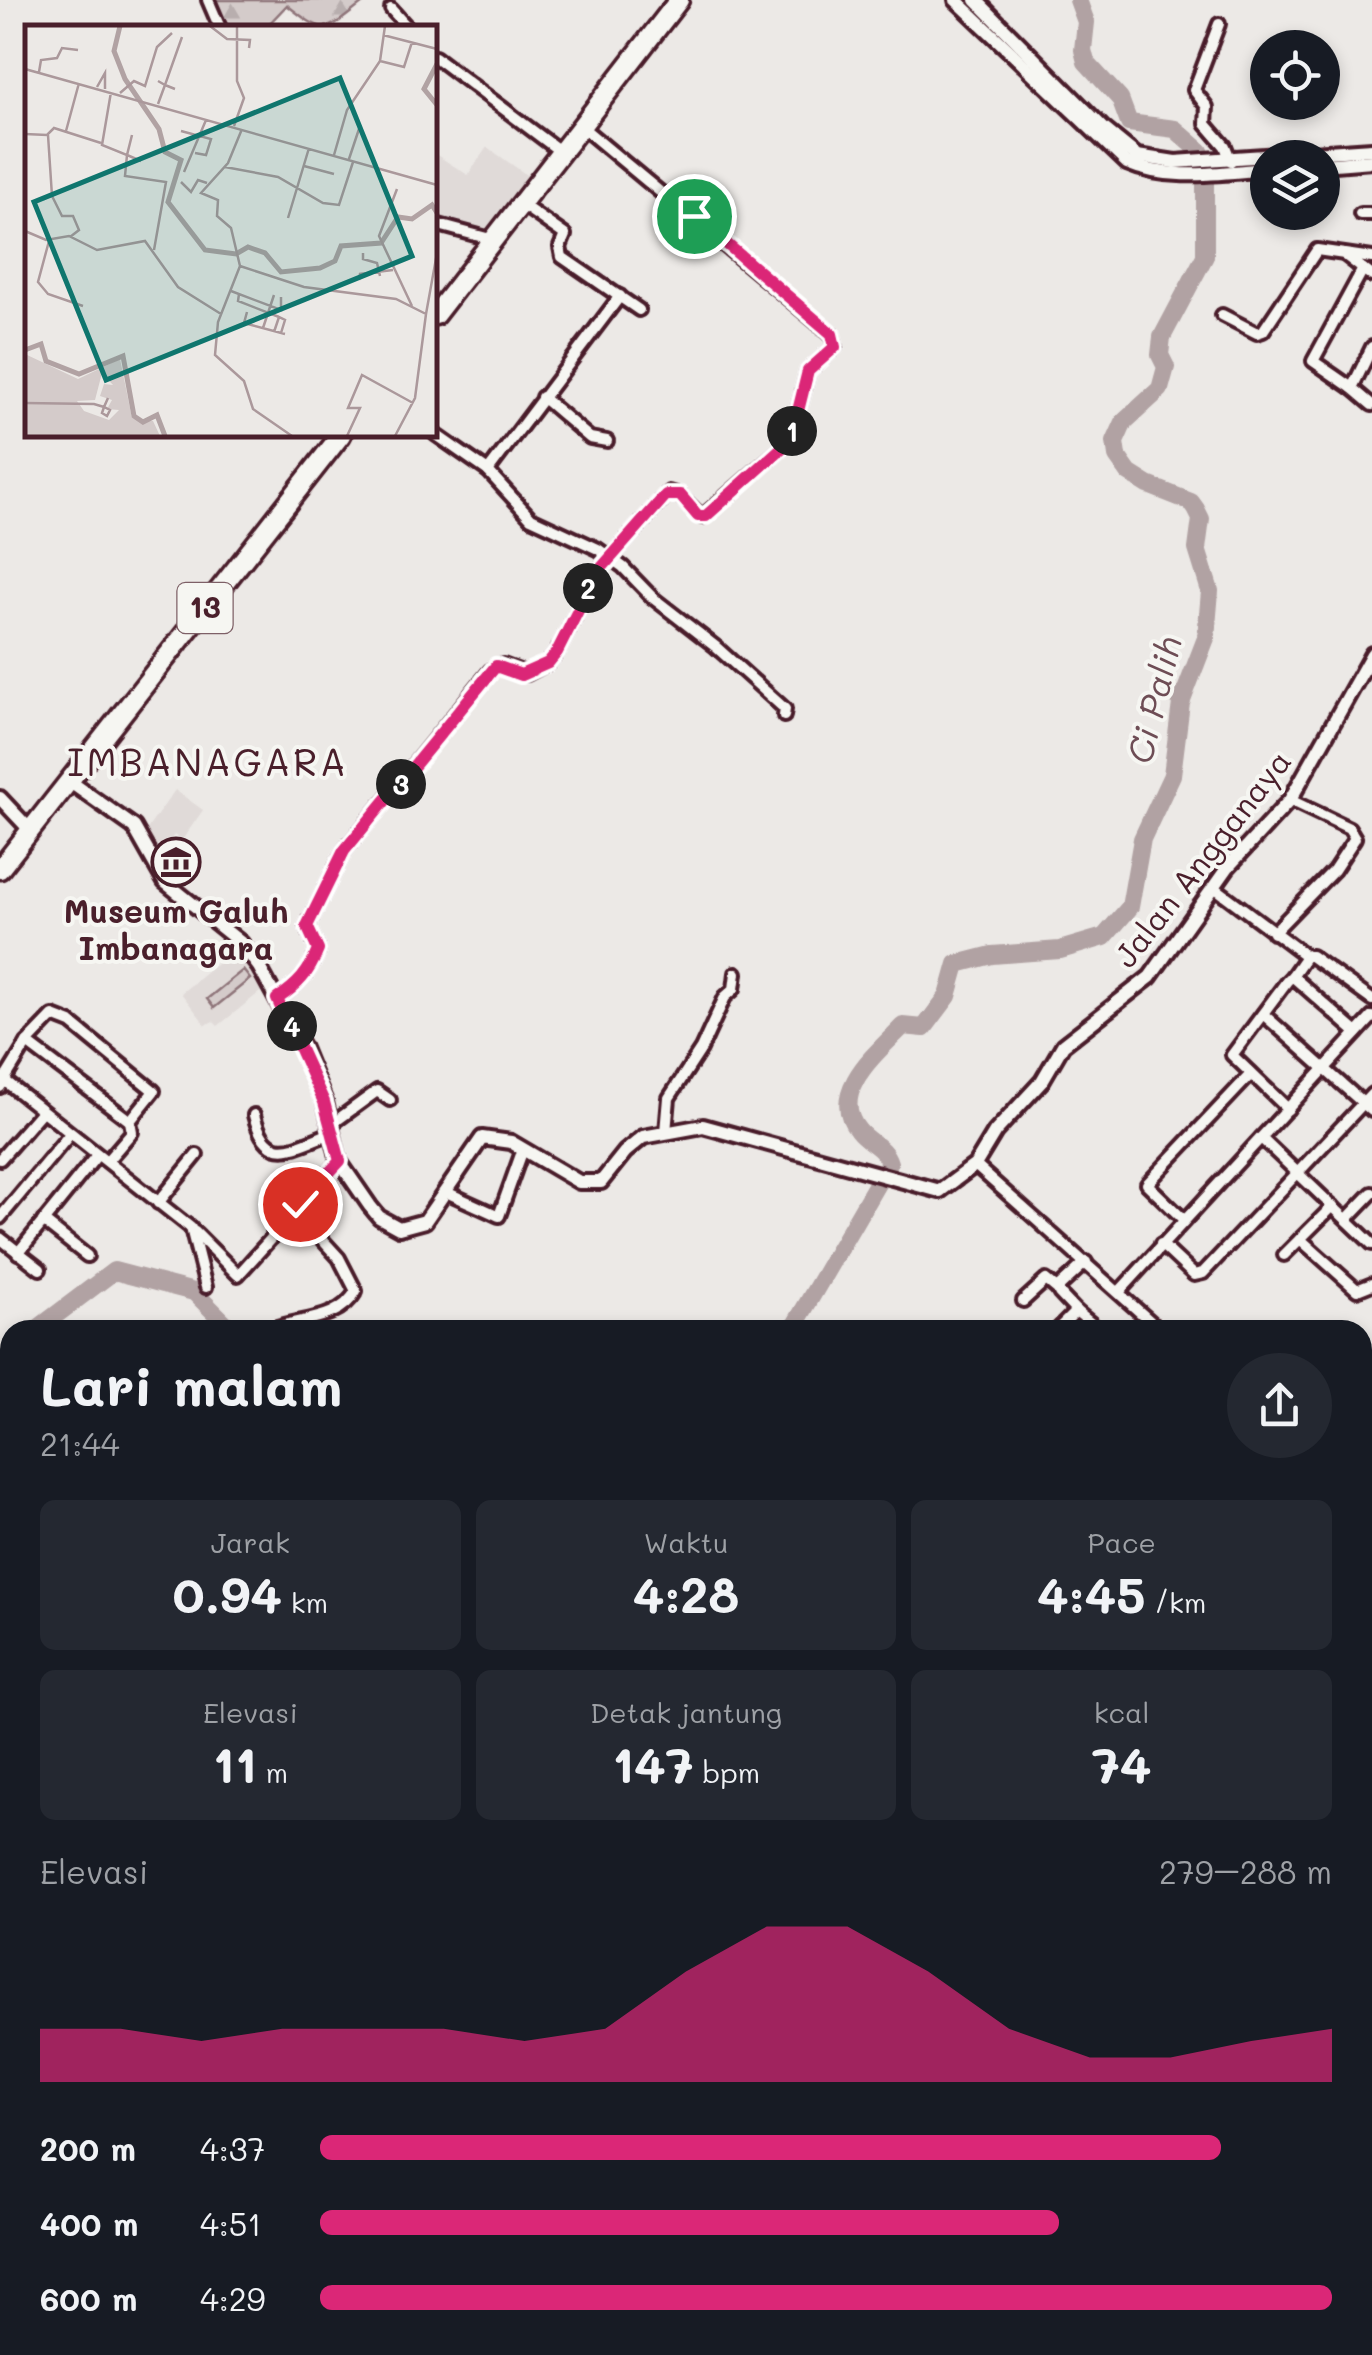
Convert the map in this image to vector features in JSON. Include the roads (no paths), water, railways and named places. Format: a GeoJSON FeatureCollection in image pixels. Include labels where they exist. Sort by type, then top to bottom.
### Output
{"type":"FeatureCollection","features":[{"type":"Feature","properties":{"kind":"highway"},"geometry":{"type":"LineString","coordinates":[[438,311],[679,0]]}},
{"type":"Feature","properties":{"kind":"highway"},"geometry":{"type":"LineString","coordinates":[[660,27],[693,0]]}},
{"type":"Feature","properties":{"kind":"highway","name":"13"},"geometry":{"type":"LineString","coordinates":[[0,870],[339,438]]}},
{"type":"Feature","properties":{"kind":"street"},"geometry":{"type":"LineString","coordinates":[[208,0],[219,25]]}},
{"type":"Feature","properties":{"kind":"street"},"geometry":{"type":"LineString","coordinates":[[956,0],[1041,73]]}},
{"type":"Feature","properties":{"kind":"street"},"geometry":{"type":"LineString","coordinates":[[976,0],[1100,133],[1113,154],[1140,169],[1229,165],[1372,149]]}},
{"type":"Feature","properties":{"kind":"street"},"geometry":{"type":"LineString","coordinates":[[391,9],[405,25]]}},
{"type":"Feature","properties":{"kind":"street"},"geometry":{"type":"LineString","coordinates":[[1219,24],[1194,90],[1207,107],[1206,124],[1229,165]]}},
{"type":"Feature","properties":{"kind":"street"},"geometry":{"type":"LineString","coordinates":[[438,59],[561,152]]}},
{"type":"Feature","properties":{"kind":"street"},"geometry":{"type":"LineString","coordinates":[[277,999],[301,980],[314,961],[318,950],[307,926],[344,851],[496,666],[521,675],[548,663],[610,556],[669,492],[680,495],[698,516],[706,516],[784,446],[794,427],[802,382],[814,364],[831,353],[836,340],[694,216],[582,127]]}},
{"type":"Feature","properties":{"kind":"street"},"geometry":{"type":"LineString","coordinates":[[1340,164],[1372,161]]}},
{"type":"Feature","properties":{"kind":"street"},"geometry":{"type":"LineString","coordinates":[[1229,165],[1250,167]]}},
{"type":"Feature","properties":{"kind":"street"},"geometry":{"type":"LineString","coordinates":[[521,204],[565,235],[560,247],[562,258],[639,310]]}},
{"type":"Feature","properties":{"kind":"street"},"geometry":{"type":"LineString","coordinates":[[438,225],[494,240]]}},
{"type":"Feature","properties":{"kind":"street"},"geometry":{"type":"LineString","coordinates":[[1222,315],[1262,332],[1317,250],[1372,258]]}},
{"type":"Feature","properties":{"kind":"street"},"geometry":{"type":"LineString","coordinates":[[1344,254],[1367,272],[1313,362],[1372,405]]}},
{"type":"Feature","properties":{"kind":"street"},"geometry":{"type":"LineString","coordinates":[[488,470],[620,296]]}},
{"type":"Feature","properties":{"kind":"street"},"geometry":{"type":"LineString","coordinates":[[1352,388],[1372,347]]}},
{"type":"Feature","properties":{"kind":"street"},"geometry":{"type":"LineString","coordinates":[[542,397],[590,438],[607,441]]}},
{"type":"Feature","properties":{"kind":"street"},"geometry":{"type":"LineString","coordinates":[[438,436],[488,470],[531,518],[610,556],[682,623],[763,687],[785,709],[784,716]]}},
{"type":"Feature","properties":{"kind":"street","name":"Jalan Angganaya"},"geometry":{"type":"LineString","coordinates":[[975,1166],[995,1132],[1042,1081],[1063,1045],[1150,977],[1214,887],[1290,800],[1372,654]]}},
{"type":"Feature","properties":{"kind":"street"},"geometry":{"type":"LineString","coordinates":[[69,781],[134,827],[164,882],[241,943],[302,1046],[340,1161],[379,1217],[399,1228],[425,1221],[482,1138],[512,1142],[580,1182],[592,1184],[608,1176],[636,1142],[703,1126],[730,1130],[940,1190],[975,1166],[1149,1320]]}},
{"type":"Feature","properties":{"kind":"street"},"geometry":{"type":"LineString","coordinates":[[0,798],[31,831]]}},
{"type":"Feature","properties":{"kind":"street"},"geometry":{"type":"LineString","coordinates":[[1272,932],[1334,870],[1355,838],[1349,828],[1290,800]]}},
{"type":"Feature","properties":{"kind":"street"},"geometry":{"type":"LineString","coordinates":[[1214,887],[1372,1000]]}},
{"type":"Feature","properties":{"kind":"street"},"geometry":{"type":"LineString","coordinates":[[1288,1109],[1232,1055],[1306,956]]}},
{"type":"Feature","properties":{"kind":"street"},"geometry":{"type":"LineString","coordinates":[[666,1132],[670,1098],[701,1049],[725,996],[734,988],[736,973]]}},
{"type":"Feature","properties":{"kind":"street"},"geometry":{"type":"LineString","coordinates":[[1292,976],[1357,1033]]}},
{"type":"Feature","properties":{"kind":"street"},"geometry":{"type":"LineString","coordinates":[[1160,1244],[1199,1275],[1296,1172],[1369,1103],[1264,1014]]}},
{"type":"Feature","properties":{"kind":"street"},"geometry":{"type":"LineString","coordinates":[[130,1121],[154,1091],[71,1023],[53,1016],[27,1043],[1,1082],[191,1228],[235,1274],[241,1273],[340,1161]]}},
{"type":"Feature","properties":{"kind":"street"},"geometry":{"type":"LineString","coordinates":[[1119,1292],[1372,1017]]}},
{"type":"Feature","properties":{"kind":"street"},"geometry":{"type":"LineString","coordinates":[[18,1253],[102,1158],[132,1132],[130,1121],[27,1043]]}},
{"type":"Feature","properties":{"kind":"street"},"geometry":{"type":"LineString","coordinates":[[1184,1220],[1147,1184],[1251,1074]]}},
{"type":"Feature","properties":{"kind":"street"},"geometry":{"type":"LineString","coordinates":[[254,1114],[261,1140],[268,1146],[292,1148],[330,1129],[377,1091],[390,1100]]}},
{"type":"Feature","properties":{"kind":"street"},"geometry":{"type":"LineString","coordinates":[[0,1160],[42,1111]]}},
{"type":"Feature","properties":{"kind":"street"},"geometry":{"type":"LineString","coordinates":[[0,1218],[70,1134]]}},
{"type":"Feature","properties":{"kind":"street"},"geometry":{"type":"LineString","coordinates":[[1261,1138],[1372,1244]]}},
{"type":"Feature","properties":{"kind":"street"},"geometry":{"type":"LineString","coordinates":[[446,1192],[499,1216],[523,1149]]}},
{"type":"Feature","properties":{"kind":"street"},"geometry":{"type":"LineString","coordinates":[[158,1203],[197,1155]]}},
{"type":"Feature","properties":{"kind":"street"},"geometry":{"type":"LineString","coordinates":[[1347,1219],[1372,1193]]}},
{"type":"Feature","properties":{"kind":"street"},"geometry":{"type":"LineString","coordinates":[[1284,1255],[1333,1206]]}},
{"type":"Feature","properties":{"kind":"street"},"geometry":{"type":"LineString","coordinates":[[296,1212],[339,1258],[356,1291],[344,1305],[309,1320]]}},
{"type":"Feature","properties":{"kind":"street"},"geometry":{"type":"LineString","coordinates":[[43,1221],[87,1256]]}},
{"type":"Feature","properties":{"kind":"street"},"geometry":{"type":"LineString","coordinates":[[191,1228],[206,1286]]}},
{"type":"Feature","properties":{"kind":"street"},"geometry":{"type":"LineString","coordinates":[[0,1238],[40,1269]]}},
{"type":"Feature","properties":{"kind":"street"},"geometry":{"type":"LineString","coordinates":[[1300,1239],[1357,1290],[1372,1284]]}},
{"type":"Feature","properties":{"kind":"street"},"geometry":{"type":"LineString","coordinates":[[200,1266],[219,1258]]}},
{"type":"Feature","properties":{"kind":"street"},"geometry":{"type":"LineString","coordinates":[[1058,1290],[1086,1262]]}},
{"type":"Feature","properties":{"kind":"street"},"geometry":{"type":"LineString","coordinates":[[1023,1301],[1046,1280],[1086,1320]]}},
{"type":"Feature","properties":{"kind":"street"},"geometry":{"type":"LineString","coordinates":[[1067,1320],[1076,1311]]}},
{"type":"Feature","properties":{"kind":"waterway","name":"Ci Palih"},"geometry":{"type":"LineString","coordinates":[[798,1320],[889,1163],[850,1116],[848,1101],[859,1074],[903,1026],[924,1028],[948,996],[957,964],[992,955],[1060,950],[1104,937],[1130,907],[1142,839],[1172,775],[1181,703],[1206,638],[1210,591],[1197,549],[1201,519],[1191,502],[1129,473],[1117,456],[1115,442],[1124,422],[1160,389],[1166,367],[1160,355],[1162,337],[1205,256],[1205,167],[1200,151],[1175,129],[1129,123],[1120,99],[1086,62],[1086,22],[1078,0]]}},
{"type":"Feature","properties":{"kind":"waterway","name":"Ci Palih"},"geometry":{"type":"LineString","coordinates":[[49,1320],[114,1271],[194,1292],[222,1320]]}},
{"type":"Feature","properties":{"kind":"place","name":"Museum Galuh Imbanagara"},"geometry":{"type":"Point","coordinates":[176,862]}},
{"type":"Feature","properties":{"kind":"district","name":"IMBANAGARA"},"geometry":{"type":"Point","coordinates":[208,763]}}]}
